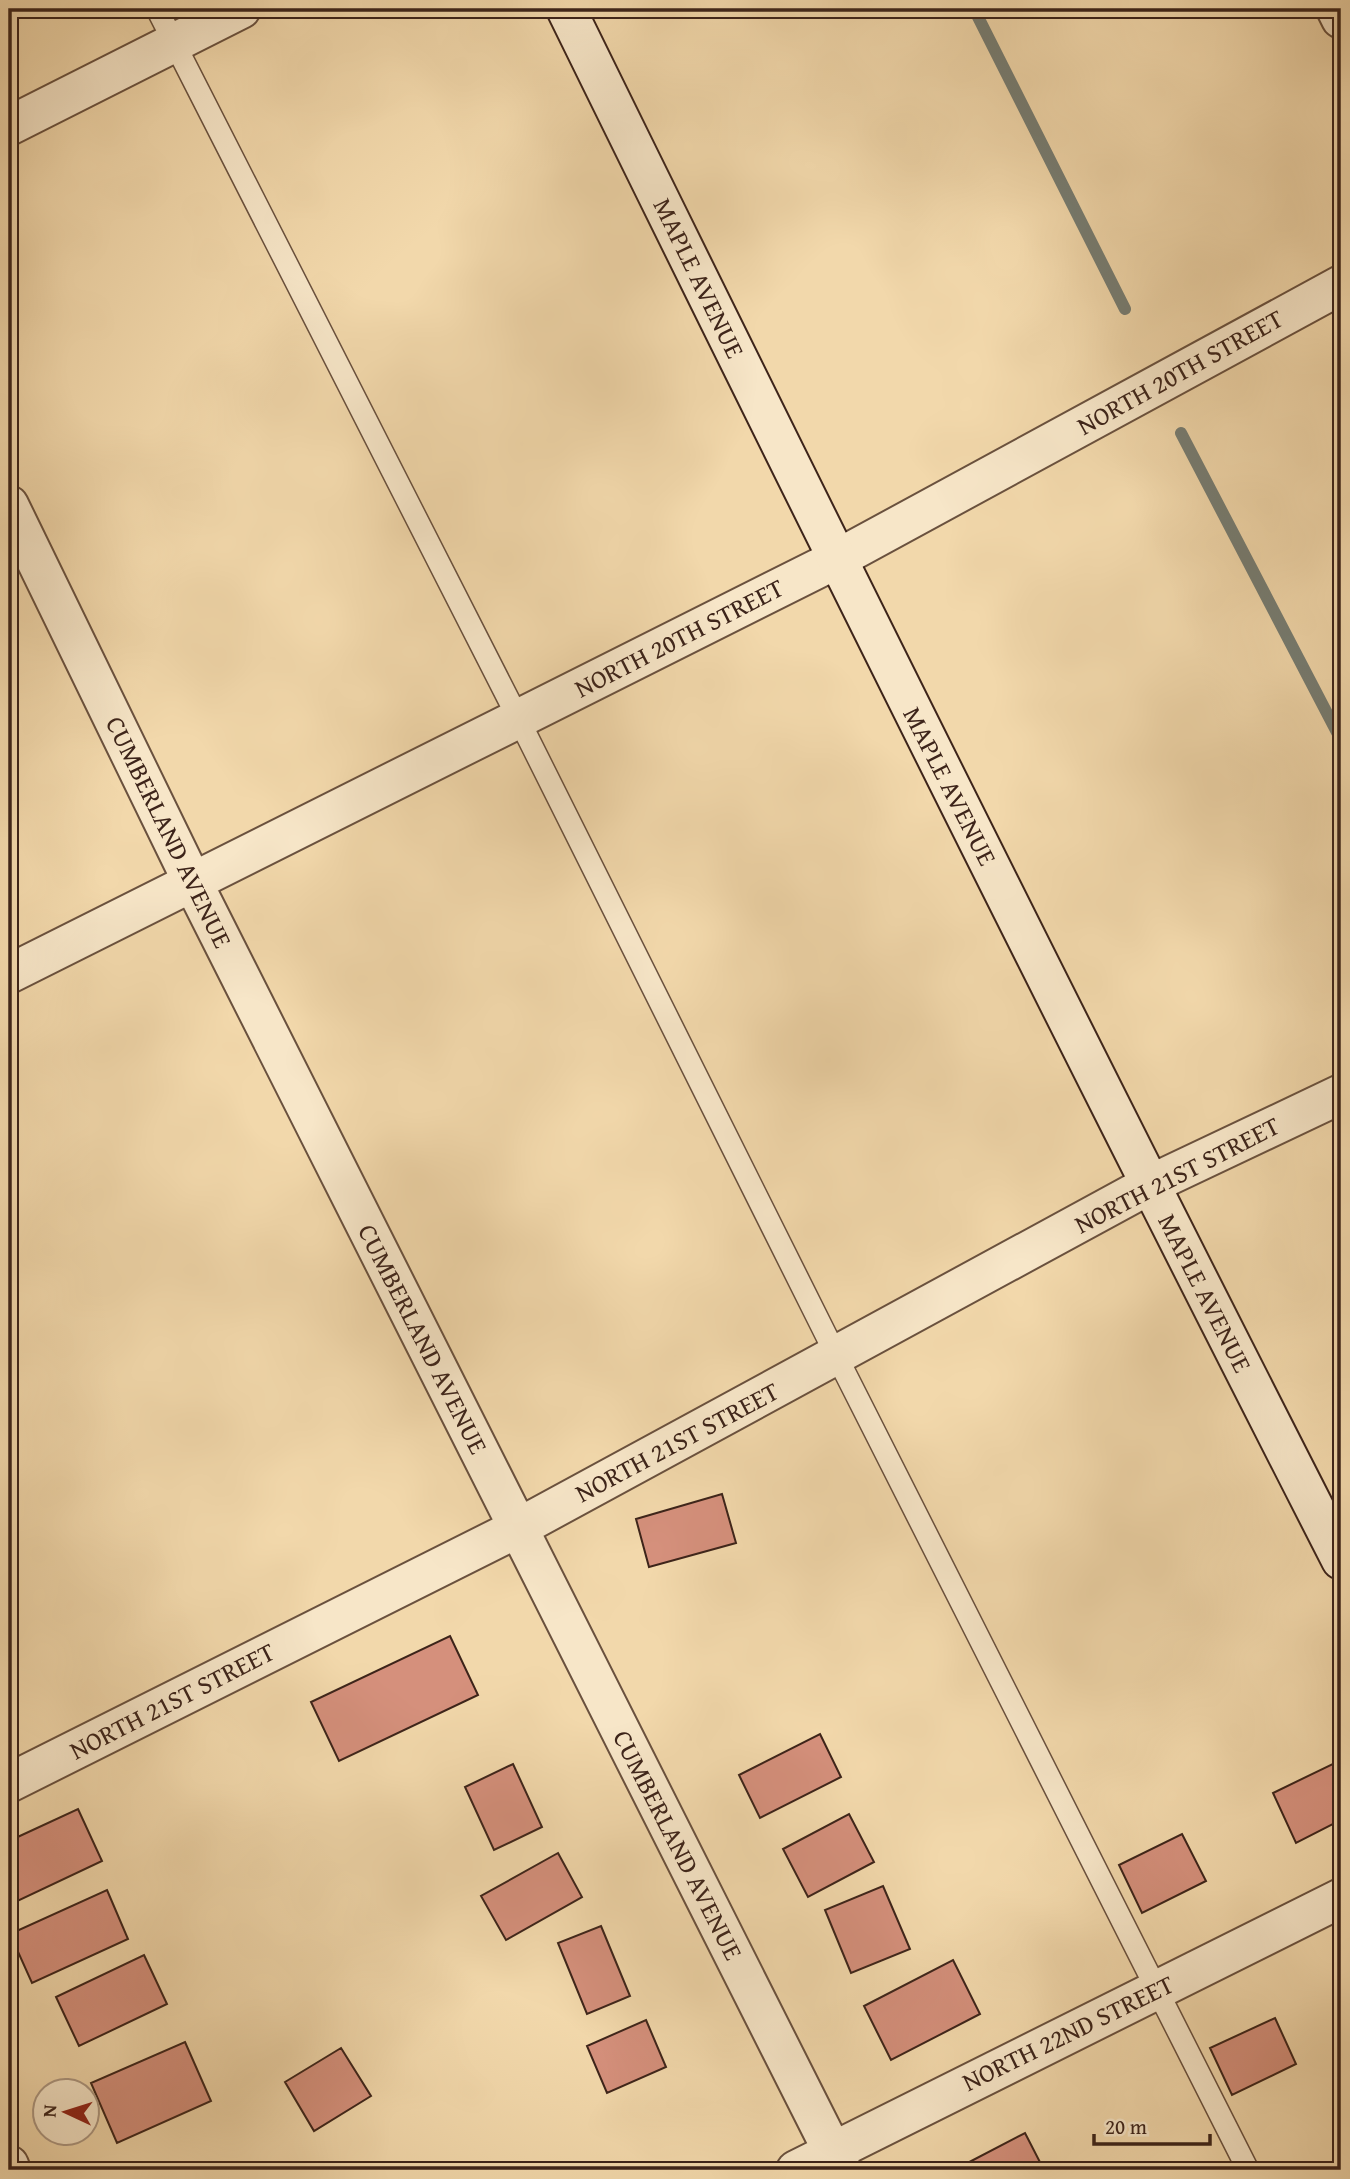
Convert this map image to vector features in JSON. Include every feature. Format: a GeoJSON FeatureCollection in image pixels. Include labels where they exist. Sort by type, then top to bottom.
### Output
{"type":"FeatureCollection","features":[{"type":"Feature","properties":{"kind":"street"},"geometry":{"type":"LineString","coordinates":[[9,126],[241,9]]}},
{"type":"Feature","properties":{"kind":"street","name":"MAPLE AVENUE"},"geometry":{"type":"LineString","coordinates":[[566,9],[1149,1185],[1341,1560]]}},
{"type":"Feature","properties":{"kind":"street"},"geometry":{"type":"LineString","coordinates":[[1336,9],[1341,19]]}},
{"type":"Feature","properties":{"kind":"street","name":"NORTH 20TH STREET"},"geometry":{"type":"LineString","coordinates":[[9,974],[837,559],[1341,285]]}},
{"type":"Feature","properties":{"kind":"street","name":"CUMBERLAND AVENUE"},"geometry":{"type":"LineString","coordinates":[[9,505],[192,881],[837,2160]]}},
{"type":"Feature","properties":{"kind":"street","name":"NORTH 21ST STREET"},"geometry":{"type":"LineString","coordinates":[[9,1783],[518,1528],[1149,1185],[1341,1094]]}},
{"type":"Feature","properties":{"kind":"street","name":"NORTH 22ND STREET"},"geometry":{"type":"LineString","coordinates":[[796,2170],[837,2160],[1157,1989],[1341,1898]]}},
{"type":"Feature","properties":{"kind":"street"},"geometry":{"type":"LineString","coordinates":[[9,2165],[11,2170]]}},
{"type":"Feature","properties":{"kind":"lane"},"geometry":{"type":"LineString","coordinates":[[157,9],[518,718],[1248,2170]]}},
{"type":"Feature","properties":{"kind":"building"},"geometry":{"type":"Polygon","coordinates":[[[722,1494],[736,1543],[649,1567],[636,1519],[722,1494]]]}},
{"type":"Feature","properties":{"kind":"building"},"geometry":{"type":"Polygon","coordinates":[[[450,1636],[478,1695],[339,1761],[311,1702],[450,1636]]]}},
{"type":"Feature","properties":{"kind":"building"},"geometry":{"type":"Polygon","coordinates":[[[820,1734],[841,1777],[760,1818],[739,1775],[820,1734]]]}},
{"type":"Feature","properties":{"kind":"building"},"geometry":{"type":"Polygon","coordinates":[[[1341,1760],[1341,1820],[1296,1843],[1273,1793],[1341,1760]]]}},
{"type":"Feature","properties":{"kind":"building"},"geometry":{"type":"Polygon","coordinates":[[[513,1764],[542,1827],[494,1850],[465,1787],[513,1764]]]}},
{"type":"Feature","properties":{"kind":"building"},"geometry":{"type":"Polygon","coordinates":[[[78,1809],[102,1861],[9,1905],[9,1841],[78,1809]]]}},
{"type":"Feature","properties":{"kind":"building"},"geometry":{"type":"Polygon","coordinates":[[[849,1814],[874,1862],[808,1897],[783,1849],[849,1814]]]}},
{"type":"Feature","properties":{"kind":"building"},"geometry":{"type":"Polygon","coordinates":[[[1182,1834],[1206,1881],[1142,1913],[1119,1865],[1182,1834]]]}},
{"type":"Feature","properties":{"kind":"building"},"geometry":{"type":"Polygon","coordinates":[[[558,1853],[582,1897],[506,1940],[481,1896],[558,1853]]]}},
{"type":"Feature","properties":{"kind":"building"},"geometry":{"type":"Polygon","coordinates":[[[883,1886],[910,1949],[851,1973],[825,1910],[883,1886]]]}},
{"type":"Feature","properties":{"kind":"building"},"geometry":{"type":"Polygon","coordinates":[[[107,1890],[128,1939],[32,1983],[10,1934],[107,1890]]]}},
{"type":"Feature","properties":{"kind":"building"},"geometry":{"type":"Polygon","coordinates":[[[601,1926],[630,1996],[587,2014],[558,1943],[601,1926]]]}},
{"type":"Feature","properties":{"kind":"building"},"geometry":{"type":"Polygon","coordinates":[[[144,1955],[167,2004],[79,2046],[56,1997],[144,1955]]]}},
{"type":"Feature","properties":{"kind":"building"},"geometry":{"type":"Polygon","coordinates":[[[953,1960],[980,2014],[891,2060],[864,2006],[953,1960]]]}},
{"type":"Feature","properties":{"kind":"building"},"geometry":{"type":"Polygon","coordinates":[[[1275,2018],[1296,2064],[1232,2095],[1210,2048],[1275,2018]]]}},
{"type":"Feature","properties":{"kind":"building"},"geometry":{"type":"Polygon","coordinates":[[[646,2020],[666,2067],[607,2093],[587,2046],[646,2020]]]}},
{"type":"Feature","properties":{"kind":"building"},"geometry":{"type":"Polygon","coordinates":[[[185,2042],[211,2101],[117,2143],[102,2108],[102,2078],[185,2042]]]}},
{"type":"Feature","properties":{"kind":"building"},"geometry":{"type":"Polygon","coordinates":[[[341,2048],[371,2096],[314,2131],[285,2082],[341,2048]]]}},
{"type":"Feature","properties":{"kind":"building"},"geometry":{"type":"Polygon","coordinates":[[[1025,2133],[1044,2170],[954,2170],[1025,2133]]]}},
{"type":"Feature","properties":{"kind":"waterway"},"geometry":{"type":"LineString","coordinates":[[974,9],[1125,309]]}},
{"type":"Feature","properties":{"kind":"waterway"},"geometry":{"type":"LineString","coordinates":[[1181,433],[1341,740]]}}]}
